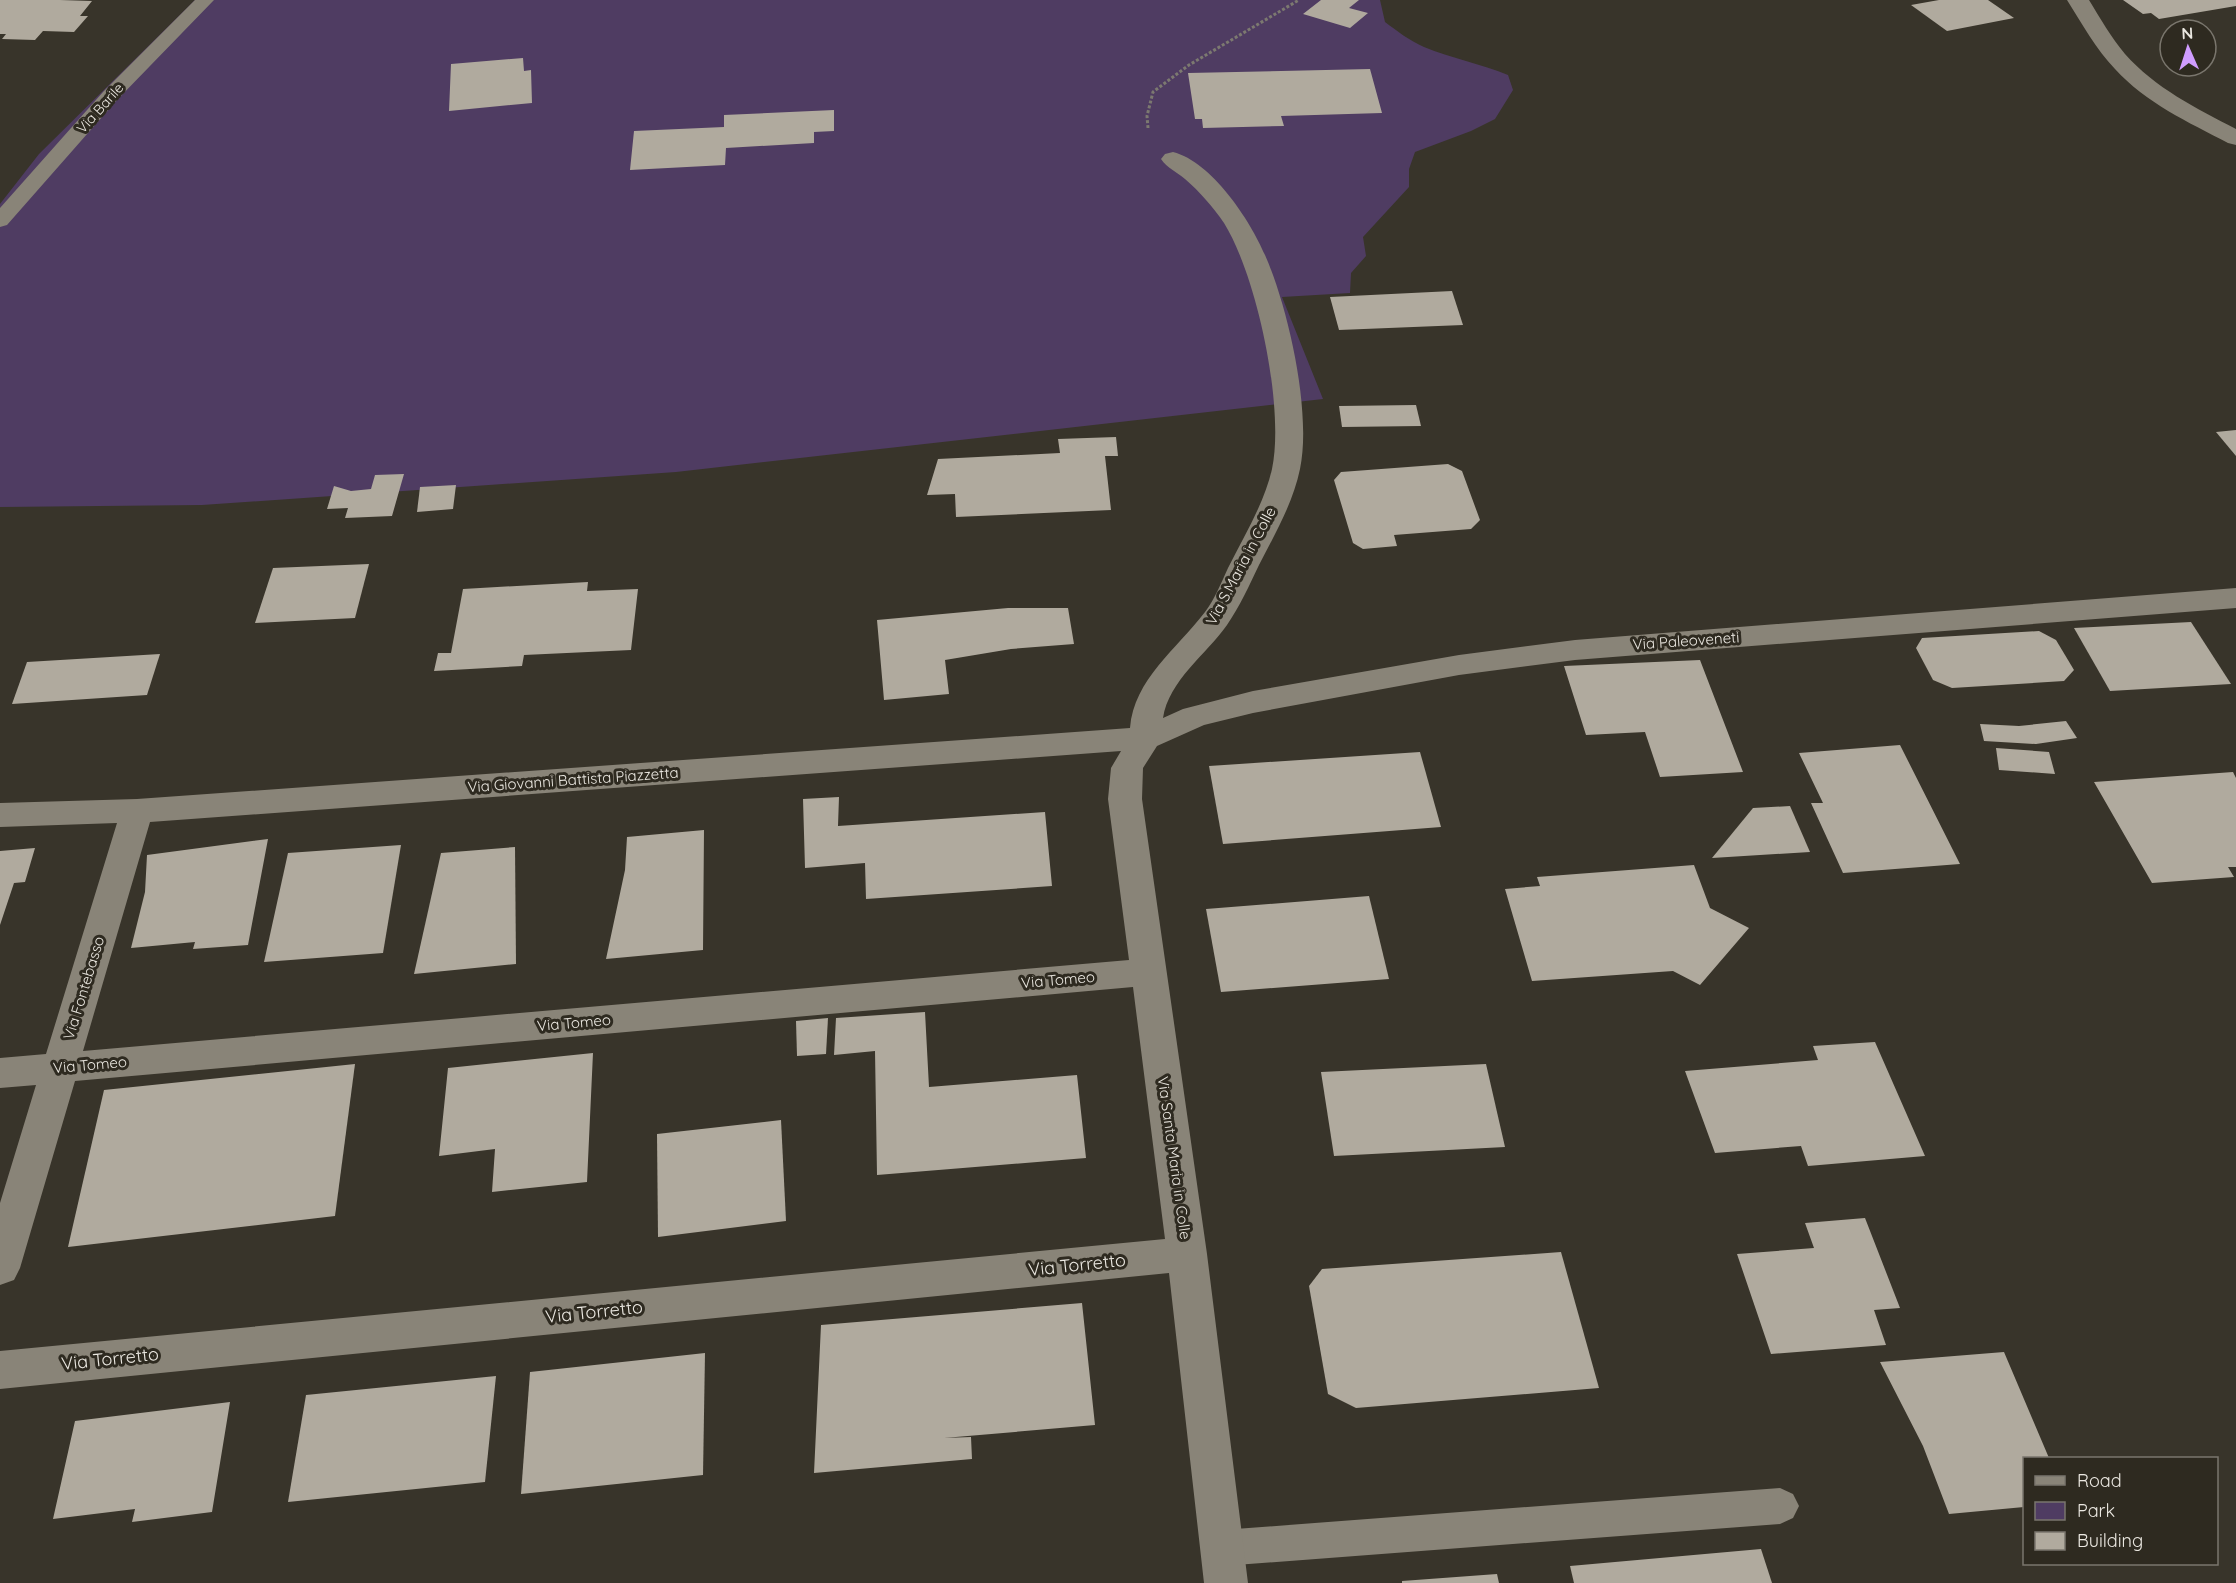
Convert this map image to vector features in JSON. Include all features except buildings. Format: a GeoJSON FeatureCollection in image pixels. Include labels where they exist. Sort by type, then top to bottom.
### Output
{"type":"FeatureCollection","features":[{"type":"Feature","properties":{"kind":"street"},"geometry":{"type":"LineString","coordinates":[[2078,0],[2105,42],[2124,66],[2151,89],[2236,138]]}},
{"type":"Feature","properties":{"kind":"street","name":"Via S.Maria in Colle"},"geometry":{"type":"LineString","coordinates":[[1146,738],[1146,717],[1155,694],[1217,618],[1274,508],[1287,466],[1288,428],[1280,351],[1264,282],[1238,227],[1215,193],[1192,170],[1173,159]]}},
{"type":"Feature","properties":{"kind":"street","name":"Via Paleoveneti"},"geometry":{"type":"LineString","coordinates":[[1146,738],[1194,717],[1253,702],[1459,665],[1564,651],[2236,598]]}},
{"type":"Feature","properties":{"kind":"street","name":"Via Giovanni Battista Piazzetta"},"geometry":{"type":"LineString","coordinates":[[0,815],[137,811],[1146,738]]}},
{"type":"Feature","properties":{"kind":"street","name":"Via Santa Maria in Colle"},"geometry":{"type":"LineString","coordinates":[[1146,738],[1127,768],[1125,799],[1187,1254],[1224,1565]]}},
{"type":"Feature","properties":{"kind":"street","name":"Via Fontebasso"},"geometry":{"type":"LineString","coordinates":[[0,1268],[137,811]]}},
{"type":"Feature","properties":{"kind":"street","name":"Via Tomeo"},"geometry":{"type":"LineString","coordinates":[[0,1073],[1148,972]]}},
{"type":"Feature","properties":{"kind":"street","name":"Via Torretto"},"geometry":{"type":"LineString","coordinates":[[0,1370],[1187,1254]]}},
{"type":"Feature","properties":{"kind":"lane","name":"Via Barile"},"geometry":{"type":"LineString","coordinates":[[0,221],[110,96],[205,0]]}},
{"type":"Feature","properties":{"kind":"lane"},"geometry":{"type":"LineString","coordinates":[[1224,1565],[1780,1506]]}},
{"type":"Feature","properties":{"kind":"path"},"geometry":{"type":"LineString","coordinates":[[1173,159],[1157,144],[1149,129],[1146,116],[1154,92],[1189,65],[1299,0]]}},
{"type":"Feature","properties":{"kind":"green space"},"geometry":{"type":"Polygon","coordinates":[[[195,0],[1380,0],[1385,22],[1404,36],[1434,51],[1508,75],[1513,90],[1495,119],[1471,131],[1415,152],[1409,169],[1409,187],[1363,237],[1366,256],[1351,273],[1350,293],[1282,297],[1323,399],[676,472],[202,505],[0,507],[0,204],[39,154],[195,0]]]}}]}
